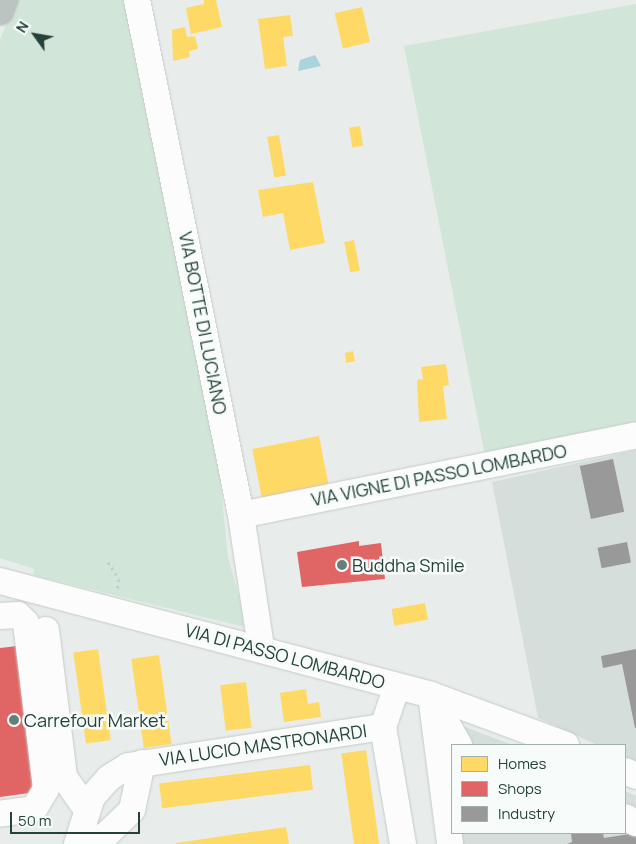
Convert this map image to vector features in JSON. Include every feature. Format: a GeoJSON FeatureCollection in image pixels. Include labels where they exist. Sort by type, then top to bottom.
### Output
{"type":"FeatureCollection","features":[{"type":"Feature","properties":{"kind":"highway"},"geometry":{"type":"LineString","coordinates":[[0,11],[4,0]]}},
{"type":"Feature","properties":{"kind":"street","name":"VIA BOTTE DI LUCIANO"},"geometry":{"type":"LineString","coordinates":[[137,0],[242,515],[260,648]]}},
{"type":"Feature","properties":{"kind":"street","name":"VIA VIGNE DI PASSO LOMBARDO"},"geometry":{"type":"LineString","coordinates":[[242,515],[636,435]]}},
{"type":"Feature","properties":{"kind":"street","name":"VIA DI PASSO LOMBARDO"},"geometry":{"type":"LineString","coordinates":[[0,581],[260,648],[431,695],[563,744]]}},
{"type":"Feature","properties":{"kind":"street"},"geometry":{"type":"LineString","coordinates":[[0,616],[18,615],[26,623],[46,789],[34,809],[0,814]]}},
{"type":"Feature","properties":{"kind":"street"},"geometry":{"type":"LineString","coordinates":[[46,630],[64,777],[86,808],[77,844]]}},
{"type":"Feature","properties":{"kind":"street"},"geometry":{"type":"LineString","coordinates":[[397,686],[384,727],[403,844]]}},
{"type":"Feature","properties":{"kind":"street"},"geometry":{"type":"LineString","coordinates":[[431,695],[458,744]]}},
{"type":"Feature","properties":{"kind":"street"},"geometry":{"type":"LineString","coordinates":[[431,695],[450,844]]}},
{"type":"Feature","properties":{"kind":"street","name":"VIA LUCIO MASTRONARDI"},"geometry":{"type":"LineString","coordinates":[[86,808],[113,774],[142,763],[384,727]]}},
{"type":"Feature","properties":{"kind":"street"},"geometry":{"type":"LineString","coordinates":[[85,844],[106,835],[132,810],[139,793],[142,763]]}},
{"type":"Feature","properties":{"kind":"path"},"geometry":{"type":"LineString","coordinates":[[108,562],[119,579],[113,610]]}},
{"type":"Feature","properties":{"kind":"shaded area"},"geometry":{"type":"Polygon","coordinates":[[[636,450],[636,763],[626,758],[626,744],[595,744],[538,718],[492,482],[636,450]]]}},
{"type":"Feature","properties":{"kind":"shaded area"},"geometry":{"type":"Polygon","coordinates":[[[465,727],[510,744],[451,744],[451,797],[443,740],[465,727]]]}},
{"type":"Feature","properties":{"kind":"shaded area"},"geometry":{"type":"Polygon","coordinates":[[[626,791],[636,796],[636,844],[458,844],[456,834],[626,834],[626,791]]]}},
{"type":"Feature","properties":{"kind":"green space"},"geometry":{"type":"Polygon","coordinates":[[[17,0],[129,0],[216,439],[228,557],[247,625],[244,627],[33,575],[34,569],[0,558],[0,39],[17,0]]]}},
{"type":"Feature","properties":{"kind":"green space"},"geometry":{"type":"Polygon","coordinates":[[[636,4],[636,435],[487,466],[404,46],[636,4]]]}},
{"type":"Feature","properties":{"kind":"water"},"geometry":{"type":"Polygon","coordinates":[[[315,55],[321,66],[298,71],[300,60],[315,55]]]}},
{"type":"Feature","properties":{"kind":"building: Homes"},"geometry":{"type":"Polygon","coordinates":[[[204,0],[216,0],[222,27],[191,34],[186,8],[204,4],[204,0]]]}},
{"type":"Feature","properties":{"kind":"building: Homes"},"geometry":{"type":"Polygon","coordinates":[[[362,7],[370,42],[343,48],[335,13],[362,7]]]}},
{"type":"Feature","properties":{"kind":"building: Homes"},"geometry":{"type":"Polygon","coordinates":[[[290,15],[293,36],[283,37],[287,66],[265,69],[258,19],[290,15]]]}},
{"type":"Feature","properties":{"kind":"building: Homes"},"geometry":{"type":"Polygon","coordinates":[[[185,27],[187,37],[195,36],[198,49],[189,51],[190,57],[173,61],[172,30],[185,27]]]}},
{"type":"Feature","properties":{"kind":"building: Homes"},"geometry":{"type":"Polygon","coordinates":[[[360,126],[363,146],[352,147],[349,128],[360,126]]]}},
{"type":"Feature","properties":{"kind":"building: Homes"},"geometry":{"type":"Polygon","coordinates":[[[279,135],[286,175],[274,177],[267,137],[279,135]]]}},
{"type":"Feature","properties":{"kind":"building: Homes"},"geometry":{"type":"Polygon","coordinates":[[[313,182],[325,243],[290,250],[283,213],[263,217],[258,190],[313,182]]]}},
{"type":"Feature","properties":{"kind":"building: Homes"},"geometry":{"type":"Polygon","coordinates":[[[354,240],[360,270],[350,272],[344,242],[354,240]]]}},
{"type":"Feature","properties":{"kind":"building: Homes"},"geometry":{"type":"Polygon","coordinates":[[[353,351],[355,361],[346,363],[345,353],[353,351]]]}},
{"type":"Feature","properties":{"kind":"building: Homes"},"geometry":{"type":"Polygon","coordinates":[[[446,364],[449,385],[443,386],[447,419],[419,422],[417,380],[423,379],[421,367],[446,364]]]}},
{"type":"Feature","properties":{"kind":"building: Homes"},"geometry":{"type":"Polygon","coordinates":[[[319,436],[329,487],[262,500],[252,449],[319,436]]]}},
{"type":"Feature","properties":{"kind":"building: Homes"},"geometry":{"type":"Polygon","coordinates":[[[425,603],[428,620],[394,626],[392,609],[425,603]]]}},
{"type":"Feature","properties":{"kind":"building: Homes"},"geometry":{"type":"Polygon","coordinates":[[[98,649],[111,740],[86,744],[73,652],[98,649]]]}},
{"type":"Feature","properties":{"kind":"building: Homes"},"geometry":{"type":"Polygon","coordinates":[[[159,655],[172,744],[144,748],[131,659],[159,655]]]}},
{"type":"Feature","properties":{"kind":"building: Homes"},"geometry":{"type":"Polygon","coordinates":[[[246,682],[252,728],[226,731],[220,685],[246,682]]]}},
{"type":"Feature","properties":{"kind":"building: Homes"},"geometry":{"type":"Polygon","coordinates":[[[306,689],[308,704],[319,702],[321,717],[284,722],[280,693],[306,689]]]}},
{"type":"Feature","properties":{"kind":"building: Homes"},"geometry":{"type":"Polygon","coordinates":[[[366,750],[379,844],[354,844],[341,753],[366,750]]]}},
{"type":"Feature","properties":{"kind":"building: Homes"},"geometry":{"type":"Polygon","coordinates":[[[310,765],[313,790],[162,808],[159,784],[310,765]]]}},
{"type":"Feature","properties":{"kind":"building: Homes"},"geometry":{"type":"Polygon","coordinates":[[[286,827],[289,844],[176,844],[176,843],[286,827]]]}},
{"type":"Feature","properties":{"kind":"building: Shops"},"geometry":{"type":"Polygon","coordinates":[[[359,541],[359,546],[381,543],[385,579],[302,587],[297,552],[359,541]]]}},
{"type":"Feature","properties":{"kind":"building: Shops","name":"Carrefour Market"},"geometry":{"type":"Polygon","coordinates":[[[17,646],[37,792],[0,797],[0,648],[17,646]]]}},
{"type":"Feature","properties":{"kind":"building: Industry"},"geometry":{"type":"Polygon","coordinates":[[[613,459],[624,512],[591,519],[580,466],[613,459]]]}},
{"type":"Feature","properties":{"kind":"building: Industry"},"geometry":{"type":"Polygon","coordinates":[[[627,542],[631,563],[602,568],[598,548],[627,542]]]}},
{"type":"Feature","properties":{"kind":"building: Industry"},"geometry":{"type":"Polygon","coordinates":[[[636,649],[635,728],[622,664],[603,668],[601,656],[636,649]]]}},
{"type":"Feature","properties":{"kind":"building: Industry"},"geometry":{"type":"Polygon","coordinates":[[[636,833],[636,844],[567,844],[572,842],[571,834],[603,834],[604,838],[636,833]]]}},
{"type":"Feature","properties":{"kind":"place","name":"Buddha Smile"},"geometry":{"type":"Point","coordinates":[342,565]}},
{"type":"Feature","properties":{"kind":"place","name":"Carrefour Market"},"geometry":{"type":"Point","coordinates":[14,720]}}]}
